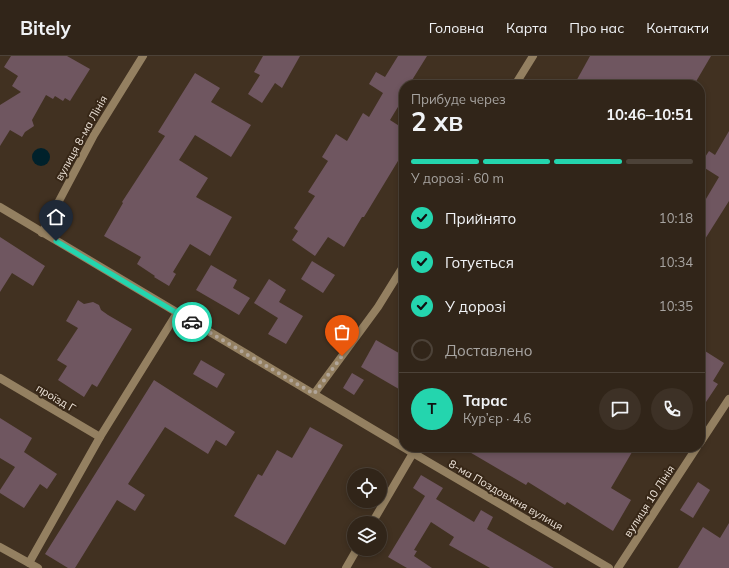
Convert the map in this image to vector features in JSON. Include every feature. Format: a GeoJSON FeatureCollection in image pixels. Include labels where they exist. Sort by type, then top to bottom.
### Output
{"type":"FeatureCollection","features":[{"type":"Feature","properties":{"kind":"street","name":"вулиця 8-ма Лінія"},"geometry":{"type":"LineString","coordinates":[[42,233],[94,134],[142,56]]}},
{"type":"Feature","properties":{"kind":"street"},"geometry":{"type":"LineString","coordinates":[[518,80],[533,56]]}},
{"type":"Feature","properties":{"kind":"street","name":"8-ма Поздовжня вулиця"},"geometry":{"type":"LineString","coordinates":[[0,207],[399,445]]}},
{"type":"Feature","properties":{"kind":"street"},"geometry":{"type":"LineString","coordinates":[[314,394],[378,307],[399,273]]}},
{"type":"Feature","properties":{"kind":"street"},"geometry":{"type":"LineString","coordinates":[[29,563],[100,437],[177,313]]}},
{"type":"Feature","properties":{"kind":"street","name":"проїзд Г"},"geometry":{"type":"LineString","coordinates":[[0,378],[100,437]]}},
{"type":"Feature","properties":{"kind":"street"},"geometry":{"type":"LineString","coordinates":[[705,435],[729,399]]}},
{"type":"Feature","properties":{"kind":"street","name":"вулиця 10 Лінія"},"geometry":{"type":"LineString","coordinates":[[618,568],[694,452]]}},
{"type":"Feature","properties":{"kind":"street","name":"8-ма Поздовжня вулиця"},"geometry":{"type":"LineString","coordinates":[[413,453],[608,568]]}},
{"type":"Feature","properties":{"kind":"street"},"geometry":{"type":"LineString","coordinates":[[376,516],[413,453]]}},
{"type":"Feature","properties":{"kind":"street"},"geometry":{"type":"LineString","coordinates":[[0,547],[38,568]]}},
{"type":"Feature","properties":{"kind":"street"},"geometry":{"type":"LineString","coordinates":[[346,568],[353,556]]}},
{"type":"Feature","properties":{"kind":"water"},"geometry":{"type":"Polygon","coordinates":[[[37,148],[45,148],[50,153],[48,164],[45,166],[37,166],[32,161],[32,153],[37,148]]]}},
{"type":"Feature","properties":{"kind":"building"},"geometry":{"type":"Polygon","coordinates":[[[11,56],[67,56],[90,69],[70,101],[65,98],[63,101],[55,96],[53,99],[46,95],[32,120],[34,126],[25,132],[22,137],[10,130],[0,146],[0,105],[21,92],[12,86],[18,76],[4,67],[11,56]]]}},
{"type":"Feature","properties":{"kind":"building"},"geometry":{"type":"Polygon","coordinates":[[[263,56],[300,56],[282,88],[275,83],[262,103],[248,94],[260,75],[254,72],[263,56]]]}},
{"type":"Feature","properties":{"kind":"building"},"geometry":{"type":"Polygon","coordinates":[[[398,56],[427,56],[412,80],[399,80],[399,105],[390,120],[399,126],[399,159],[344,247],[328,237],[315,256],[292,240],[298,231],[294,228],[315,196],[308,192],[328,161],[322,157],[336,134],[347,141],[363,113],[369,117],[383,93],[369,84],[376,72],[385,77],[398,56]]]}},
{"type":"Feature","properties":{"kind":"building"},"geometry":{"type":"Polygon","coordinates":[[[590,56],[711,56],[697,80],[577,80],[590,56]]]}},
{"type":"Feature","properties":{"kind":"building"},"geometry":{"type":"Polygon","coordinates":[[[195,73],[220,88],[211,102],[251,125],[231,157],[195,135],[179,160],[208,178],[196,197],[232,217],[210,256],[190,244],[173,272],[176,274],[169,286],[137,264],[141,257],[104,236],[123,203],[122,202],[165,136],[158,132],[195,73]]]}},
{"type":"Feature","properties":{"kind":"building"},"geometry":{"type":"Polygon","coordinates":[[[729,131],[729,201],[705,239],[705,201],[719,177],[705,168],[705,157],[709,151],[715,155],[729,131]]]}},
{"type":"Feature","properties":{"kind":"building"},"geometry":{"type":"Polygon","coordinates":[[[0,237],[45,266],[33,286],[12,273],[0,292],[0,237]]]}},
{"type":"Feature","properties":{"kind":"building"},"geometry":{"type":"Polygon","coordinates":[[[312,261],[335,275],[323,293],[301,279],[312,261]]]}},
{"type":"Feature","properties":{"kind":"building"},"geometry":{"type":"Polygon","coordinates":[[[211,265],[237,280],[233,288],[250,298],[239,315],[196,290],[211,265]]]}},
{"type":"Feature","properties":{"kind":"building"},"geometry":{"type":"Polygon","coordinates":[[[269,279],[286,290],[279,302],[303,316],[286,344],[268,334],[278,318],[254,303],[269,279]]]}},
{"type":"Feature","properties":{"kind":"building"},"geometry":{"type":"Polygon","coordinates":[[[78,300],[84,304],[93,302],[99,305],[101,310],[132,329],[97,387],[92,384],[84,397],[58,380],[67,366],[57,360],[78,328],[66,321],[78,300]]]}},
{"type":"Feature","properties":{"kind":"building"},"geometry":{"type":"Polygon","coordinates":[[[376,340],[399,353],[399,389],[361,367],[376,340]]]}},
{"type":"Feature","properties":{"kind":"building"},"geometry":{"type":"Polygon","coordinates":[[[705,351],[724,363],[713,381],[718,384],[705,404],[705,351]]]}},
{"type":"Feature","properties":{"kind":"building"},"geometry":{"type":"Polygon","coordinates":[[[201,360],[225,374],[217,388],[193,374],[201,360]]]}},
{"type":"Feature","properties":{"kind":"building"},"geometry":{"type":"Polygon","coordinates":[[[352,373],[364,380],[354,395],[343,388],[352,373]]]}},
{"type":"Feature","properties":{"kind":"building"},"geometry":{"type":"Polygon","coordinates":[[[154,380],[235,432],[226,446],[216,440],[208,454],[165,427],[128,484],[145,495],[135,511],[117,500],[75,568],[68,568],[45,554],[154,380]]]}},
{"type":"Feature","properties":{"kind":"building"},"geometry":{"type":"Polygon","coordinates":[[[0,418],[32,438],[24,452],[57,474],[47,489],[40,484],[24,508],[0,493],[0,490],[15,467],[0,458],[0,418]]]}},
{"type":"Feature","properties":{"kind":"building"},"geometry":{"type":"Polygon","coordinates":[[[310,427],[343,445],[285,545],[234,516],[258,474],[262,476],[277,450],[292,458],[310,427]]]}},
{"type":"Feature","properties":{"kind":"building"},"geometry":{"type":"Polygon","coordinates":[[[470,452],[632,452],[611,488],[631,500],[613,531],[567,502],[565,505],[528,482],[526,485],[470,452]]]}},
{"type":"Feature","properties":{"kind":"building"},"geometry":{"type":"Polygon","coordinates":[[[421,475],[443,488],[436,499],[474,522],[481,510],[493,517],[487,529],[554,568],[490,568],[449,545],[454,537],[431,522],[414,550],[417,551],[414,556],[432,568],[407,568],[388,557],[425,496],[413,488],[421,475]]]}},
{"type":"Feature","properties":{"kind":"building"},"geometry":{"type":"Polygon","coordinates":[[[698,482],[710,490],[693,518],[680,510],[698,482]]]}},
{"type":"Feature","properties":{"kind":"building"},"geometry":{"type":"Polygon","coordinates":[[[729,523],[729,568],[678,568],[703,527],[720,538],[729,523]]]}},
{"type":"Feature","properties":{"kind":"way so far"},"geometry":{"type":"LineString","coordinates":[[192,322],[314,394],[342,356]]}},
{"type":"Feature","properties":{"kind":"route"},"geometry":{"type":"LineString","coordinates":[[56,241],[192,322]]}}]}
